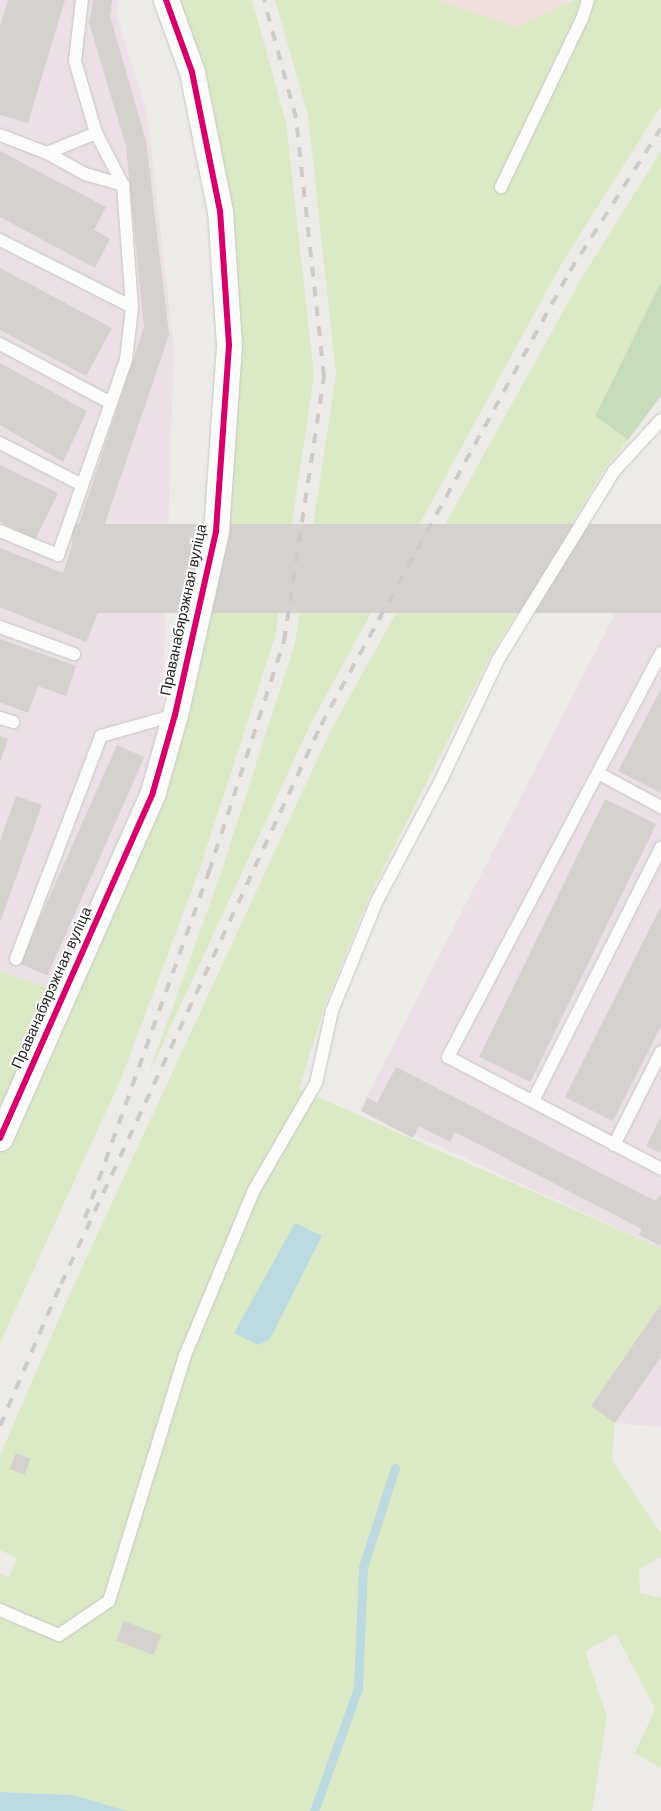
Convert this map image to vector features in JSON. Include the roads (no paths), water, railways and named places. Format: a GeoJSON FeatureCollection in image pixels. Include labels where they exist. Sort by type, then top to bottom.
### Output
{"type":"FeatureCollection","features":[{"type":"Feature","properties":{"kind":"street","name":"Праванабярэжная вуліца"},"geometry":{"type":"LineString","coordinates":[[0,1138],[153,792],[175,715],[216,531],[229,345],[220,211],[192,72],[166,0]]}},
{"type":"Feature","properties":{"kind":"lane"},"geometry":{"type":"LineString","coordinates":[[0,531],[58,555],[126,360],[132,306],[123,185],[96,132],[75,61],[82,0]]}},
{"type":"Feature","properties":{"kind":"lane"},"geometry":{"type":"LineString","coordinates":[[501,187],[582,19],[588,0]]}},
{"type":"Feature","properties":{"kind":"lane"},"geometry":{"type":"LineString","coordinates":[[47,153],[96,132]]}},
{"type":"Feature","properties":{"kind":"lane"},"geometry":{"type":"LineString","coordinates":[[0,135],[47,153],[85,174],[123,185]]}},
{"type":"Feature","properties":{"kind":"lane"},"geometry":{"type":"LineString","coordinates":[[0,240],[132,306]]}},
{"type":"Feature","properties":{"kind":"lane"},"geometry":{"type":"LineString","coordinates":[[0,344],[111,403]]}},
{"type":"Feature","properties":{"kind":"lane"},"geometry":{"type":"LineString","coordinates":[[0,1610],[59,1636],[108,1601],[184,1358],[254,1190],[316,1083],[332,1011],[377,901],[441,780],[499,658],[614,471],[661,420]]}},
{"type":"Feature","properties":{"kind":"lane"},"geometry":{"type":"LineString","coordinates":[[0,443],[82,485]]}},
{"type":"Feature","properties":{"kind":"lane"},"geometry":{"type":"LineString","coordinates":[[0,627],[74,654]]}},
{"type":"Feature","properties":{"kind":"lane"},"geometry":{"type":"LineString","coordinates":[[661,653],[448,1057],[661,1169]]}},
{"type":"Feature","properties":{"kind":"lane"},"geometry":{"type":"LineString","coordinates":[[16,959],[101,736],[175,715]]}},
{"type":"Feature","properties":{"kind":"lane"},"geometry":{"type":"LineString","coordinates":[[0,718],[13,722]]}},
{"type":"Feature","properties":{"kind":"lane"},"geometry":{"type":"LineString","coordinates":[[598,773],[661,807]]}},
{"type":"Feature","properties":{"kind":"lane"},"geometry":{"type":"LineString","coordinates":[[532,1101],[661,848]]}},
{"type":"Feature","properties":{"kind":"lane"},"geometry":{"type":"LineString","coordinates":[[614,1145],[661,1052]]}},
{"type":"Feature","properties":{"kind":"water"},"geometry":{"type":"Polygon","coordinates":[[[295,1223],[322,1236],[270,1339],[258,1345],[234,1333],[295,1223]]]}},
{"type":"Feature","properties":{"kind":"water"},"geometry":{"type":"Polygon","coordinates":[[[0,1792],[73,1795],[127,1811],[0,1811],[0,1792]]]}},
{"type":"Feature","properties":{"kind":"waterway"},"geometry":{"type":"LineString","coordinates":[[314,1811],[358,1688],[363,1567],[395,1468]]}},
{"type":"Feature","properties":{"kind":"railway"},"geometry":{"type":"LineString","coordinates":[[85,1218],[209,872],[284,641],[324,376],[296,118],[264,0]]}},
{"type":"Feature","properties":{"kind":"railway"},"geometry":{"type":"LineString","coordinates":[[0,1426],[61,1284],[321,725],[570,271],[661,128]]}}]}
